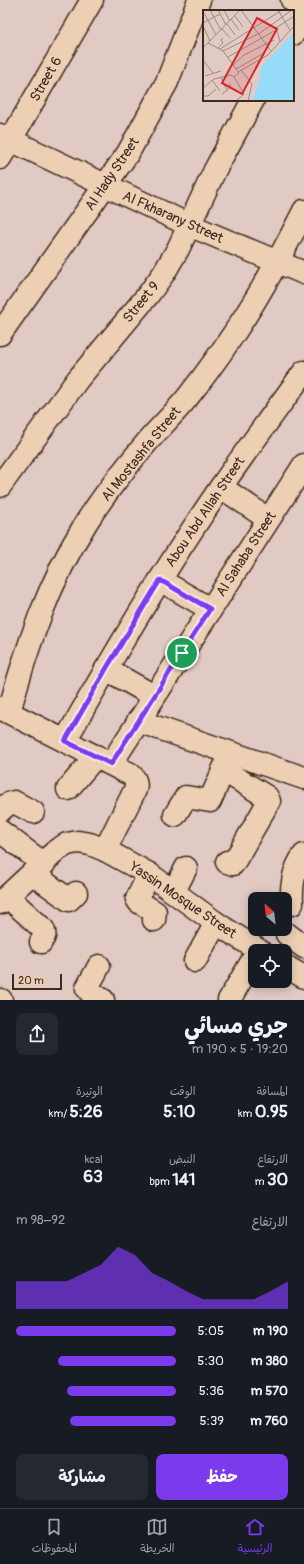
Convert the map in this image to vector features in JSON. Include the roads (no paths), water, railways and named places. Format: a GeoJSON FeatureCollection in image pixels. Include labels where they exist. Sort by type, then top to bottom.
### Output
{"type":"FeatureCollection","features":[{"type":"Feature","properties":{"kind":"street","name":"Street 6"},"geometry":{"type":"LineString","coordinates":[[3,145],[92,0]]}},
{"type":"Feature","properties":{"kind":"street","name":"Al Hady Street"},"geometry":{"type":"LineString","coordinates":[[0,334],[128,153],[164,88],[183,45],[199,0]]}},
{"type":"Feature","properties":{"kind":"street"},"geometry":{"type":"LineString","coordinates":[[292,0],[304,11]]}},
{"type":"Feature","properties":{"kind":"street"},"geometry":{"type":"LineString","coordinates":[[294,32],[304,17]]}},
{"type":"Feature","properties":{"kind":"street","name":"Street 9"},"geometry":{"type":"LineString","coordinates":[[0,486],[78,379],[148,295],[164,273],[190,225],[215,170],[252,101]]}},
{"type":"Feature","properties":{"kind":"street","name":"Al Fkharany Street"},"geometry":{"type":"LineString","coordinates":[[3,145],[106,186],[190,225],[277,263],[304,273]]}},
{"type":"Feature","properties":{"kind":"street","name":"Al Mostashfa Street"},"geometry":{"type":"LineString","coordinates":[[4,710],[40,613],[61,567],[86,522],[116,481],[186,400],[220,356],[251,310],[304,211]]}},
{"type":"Feature","properties":{"kind":"street","name":"Abou Abd Allah Street"},"geometry":{"type":"LineString","coordinates":[[65,741],[106,669],[160,580],[221,487],[304,372]]}},
{"type":"Feature","properties":{"kind":"street","name":"Al Sahaba Street"},"geometry":{"type":"LineString","coordinates":[[68,789],[103,760],[138,720],[304,464]]}},
{"type":"Feature","properties":{"kind":"street"},"geometry":{"type":"LineString","coordinates":[[221,487],[268,519]]}},
{"type":"Feature","properties":{"kind":"street"},"geometry":{"type":"LineString","coordinates":[[160,580],[210,609]]}},
{"type":"Feature","properties":{"kind":"street"},"geometry":{"type":"LineString","coordinates":[[106,669],[154,696]]}},
{"type":"Feature","properties":{"kind":"street"},"geometry":{"type":"LineString","coordinates":[[4,710],[130,774],[135,778],[137,784],[105,850]]}},
{"type":"Feature","properties":{"kind":"street"},"geometry":{"type":"LineString","coordinates":[[138,720],[227,761],[304,778]]}},
{"type":"Feature","properties":{"kind":"street"},"geometry":{"type":"LineString","coordinates":[[175,815],[186,797],[208,802],[227,761]]}},
{"type":"Feature","properties":{"kind":"street"},"geometry":{"type":"LineString","coordinates":[[227,761],[267,797],[269,801],[239,862]]}},
{"type":"Feature","properties":{"kind":"street"},"geometry":{"type":"LineString","coordinates":[[185,781],[213,793]]}},
{"type":"Feature","properties":{"kind":"street"},"geometry":{"type":"LineString","coordinates":[[0,811],[8,804],[14,802],[33,812]]}},
{"type":"Feature","properties":{"kind":"street"},"geometry":{"type":"LineString","coordinates":[[0,831],[68,900],[76,893]]}},
{"type":"Feature","properties":{"kind":"street","name":"Yassin Mosque Street"},"geometry":{"type":"LineString","coordinates":[[4,900],[57,850],[67,844],[78,842],[90,844],[105,850],[149,874],[248,945]]}},
{"type":"Feature","properties":{"kind":"street"},"geometry":{"type":"LineString","coordinates":[[291,892],[293,876],[304,855]]}},
{"type":"Feature","properties":{"kind":"street"},"geometry":{"type":"LineString","coordinates":[[174,891],[186,868]]}},
{"type":"Feature","properties":{"kind":"street"},"geometry":{"type":"LineString","coordinates":[[149,874],[137,899],[139,902],[155,912],[154,920]]}},
{"type":"Feature","properties":{"kind":"street"},"geometry":{"type":"LineString","coordinates":[[4,900],[43,929],[44,937],[41,942]]}},
{"type":"Feature","properties":{"kind":"street"},"geometry":{"type":"LineString","coordinates":[[195,961],[216,923]]}},
{"type":"Feature","properties":{"kind":"street"},"geometry":{"type":"LineString","coordinates":[[99,966],[87,988],[90,992],[103,1000]]}},
{"type":"Feature","properties":{"kind":"street"},"geometry":{"type":"LineString","coordinates":[[229,1000],[248,969]]}},
{"type":"Feature","properties":{"kind":"street"},"geometry":{"type":"LineString","coordinates":[[292,970],[304,977]]}}]}
